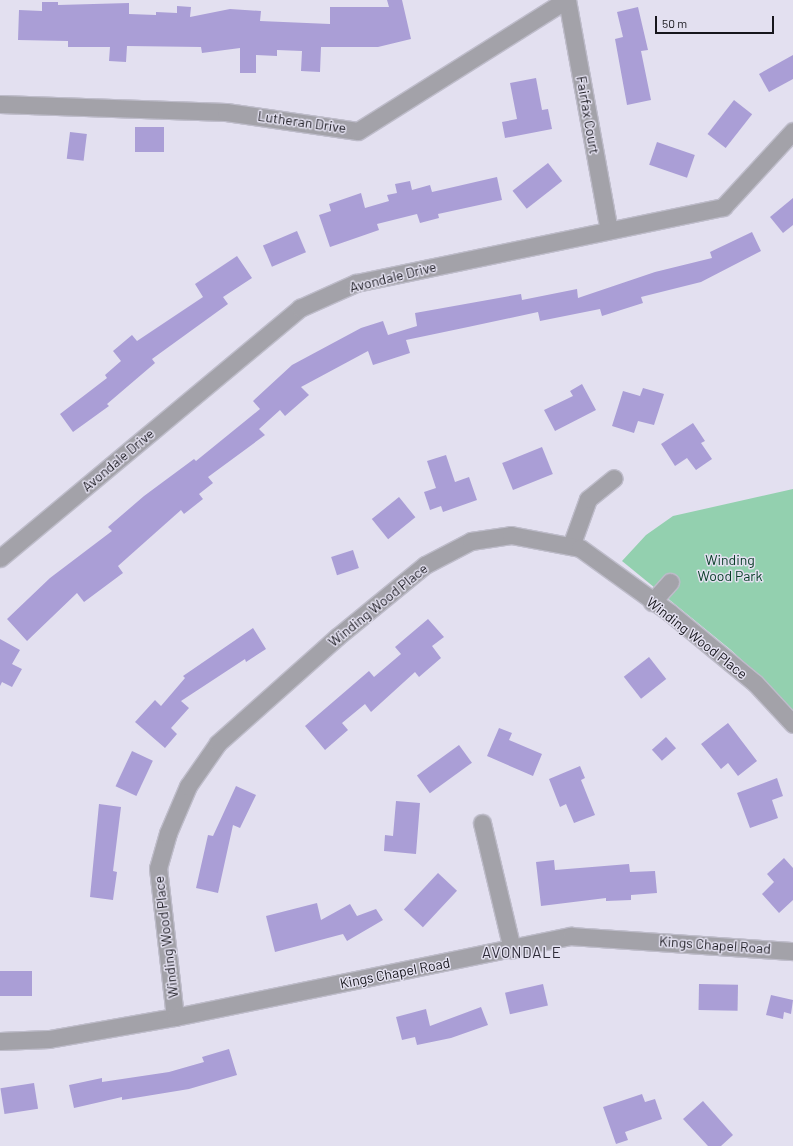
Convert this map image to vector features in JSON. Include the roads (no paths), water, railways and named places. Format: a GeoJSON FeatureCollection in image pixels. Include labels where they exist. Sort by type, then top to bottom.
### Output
{"type":"FeatureCollection","features":[{"type":"Feature","properties":{"kind":"street","name":"Lutheran Drive"},"geometry":{"type":"LineString","coordinates":[[0,104],[226,112],[358,130],[566,0]]}},
{"type":"Feature","properties":{"kind":"street","name":"Fairfax Court"},"geometry":{"type":"LineString","coordinates":[[566,0],[609,230]]}},
{"type":"Feature","properties":{"kind":"street","name":"Avondale Drive"},"geometry":{"type":"LineString","coordinates":[[0,558],[300,308],[356,283],[723,207],[793,132]]}},
{"type":"Feature","properties":{"kind":"street"},"geometry":{"type":"LineString","coordinates":[[571,546],[588,499],[614,478]]}},
{"type":"Feature","properties":{"kind":"street","name":"Winding Wood Place"},"geometry":{"type":"LineString","coordinates":[[175,1017],[158,868],[168,833],[188,786],[218,744],[337,637],[425,565],[471,541],[511,535],[580,548],[652,602],[755,683],[793,724]]}},
{"type":"Feature","properties":{"kind":"street"},"geometry":{"type":"LineString","coordinates":[[652,602],[670,582]]}},
{"type":"Feature","properties":{"kind":"street"},"geometry":{"type":"LineString","coordinates":[[482,824],[512,949]]}},
{"type":"Feature","properties":{"kind":"street","name":"Kings Chapel Road"},"geometry":{"type":"LineString","coordinates":[[0,1041],[49,1039],[175,1017],[571,936],[793,950]]}},
{"type":"Feature","properties":{"kind":"district","name":"AVONDALE"},"geometry":{"type":"Point","coordinates":[522,953]}},
{"type":"Feature","properties":{"kind":"park label","name":"Winding Wood Park"},"geometry":{"type":"Point","coordinates":[730,568]}}]}
